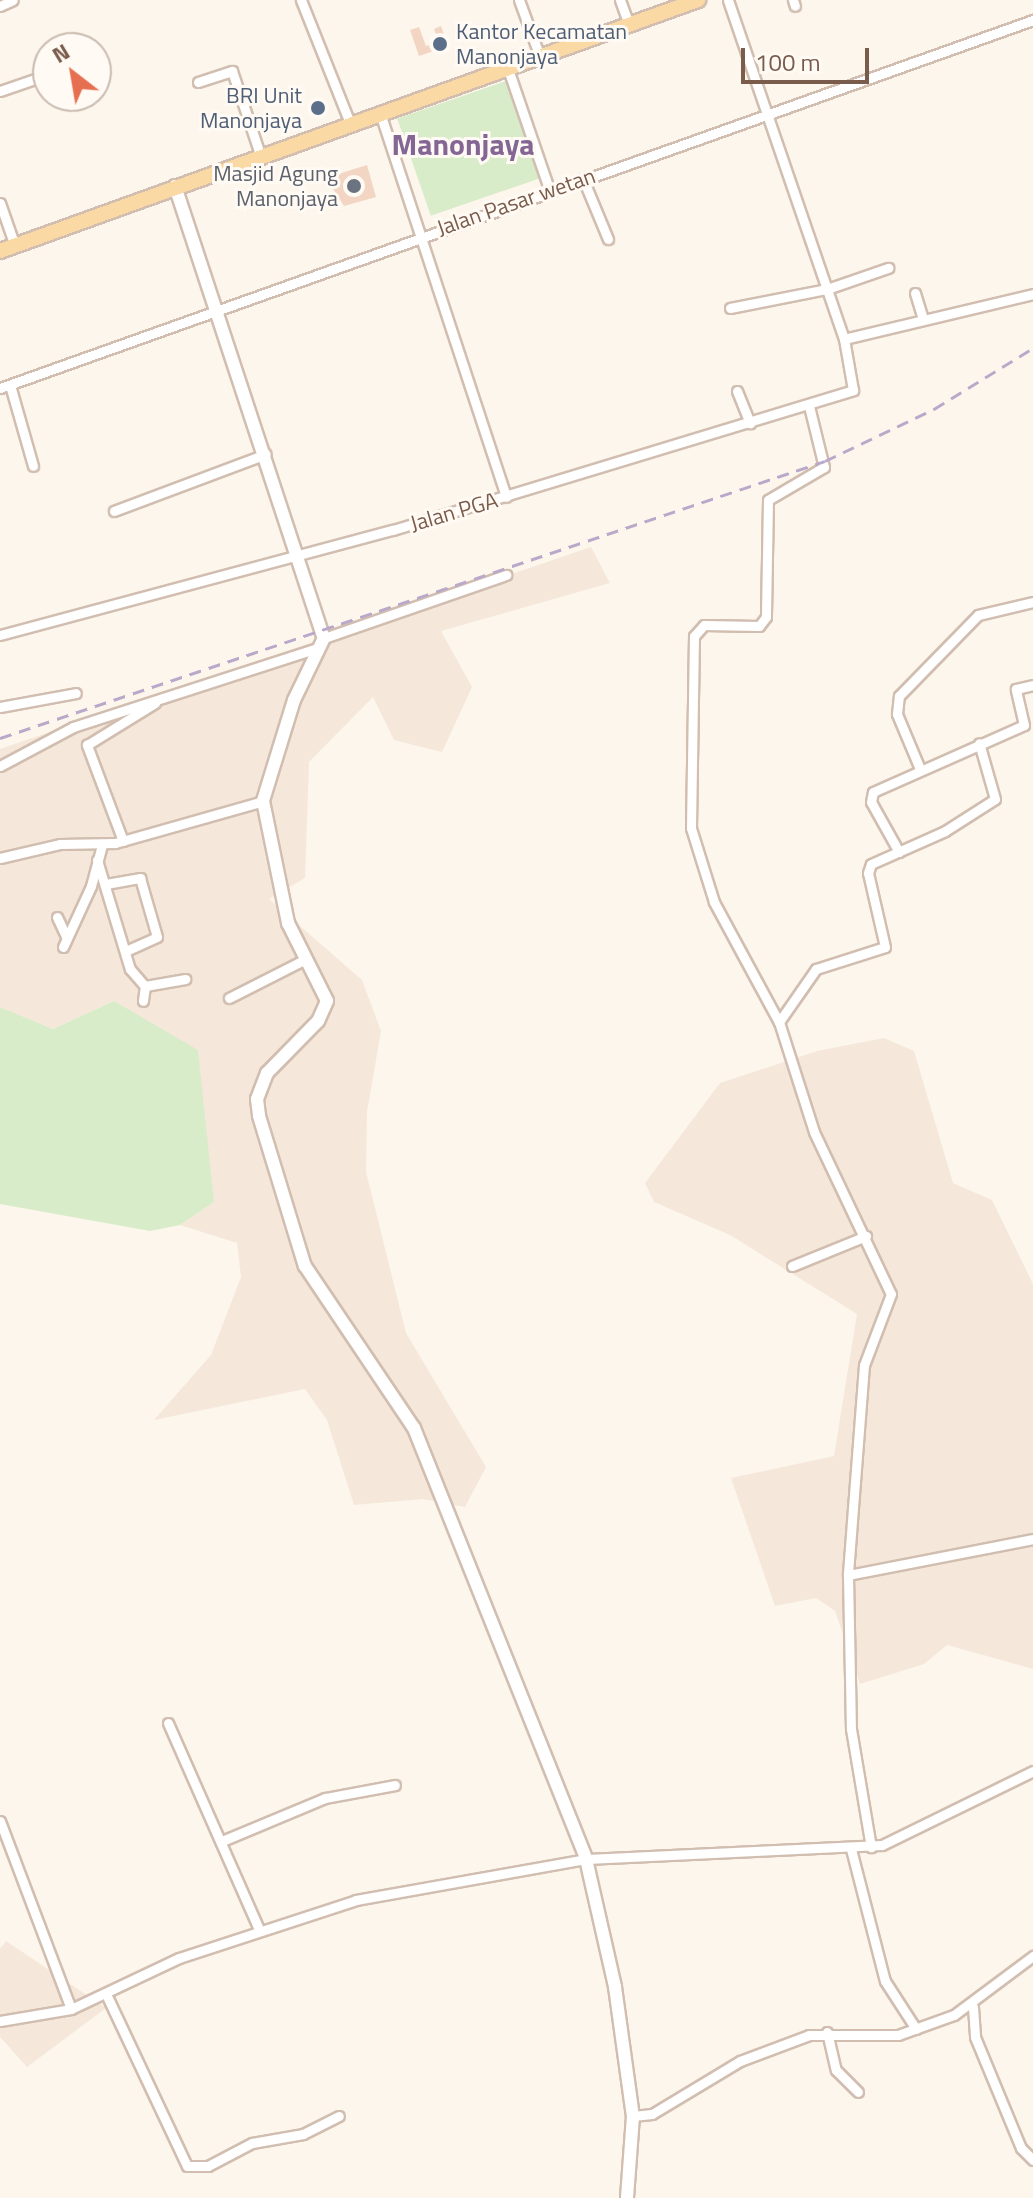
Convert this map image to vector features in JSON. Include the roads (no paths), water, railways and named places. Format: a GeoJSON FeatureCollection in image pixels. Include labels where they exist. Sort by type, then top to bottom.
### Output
{"type":"FeatureCollection","features":[{"type":"Feature","properties":{"kind":"main road"},"geometry":{"type":"LineString","coordinates":[[7,248],[260,154],[698,0]]}},
{"type":"Feature","properties":{"kind":"main road"},"geometry":{"type":"LineString","coordinates":[[175,186],[301,556],[321,643],[294,700],[263,801],[278,887],[306,959],[327,1001],[318,1021],[267,1073],[257,1099],[295,1239],[319,1292],[414,1428],[586,1859],[615,1987],[633,2116],[627,2198]]}},
{"type":"Feature","properties":{"kind":"street"},"geometry":{"type":"LineString","coordinates":[[0,6],[13,0]]}},
{"type":"Feature","properties":{"kind":"street"},"geometry":{"type":"LineString","coordinates":[[301,0],[350,123]]}},
{"type":"Feature","properties":{"kind":"street"},"geometry":{"type":"LineString","coordinates":[[519,0],[540,57]]}},
{"type":"Feature","properties":{"kind":"street"},"geometry":{"type":"LineString","coordinates":[[620,0],[629,25]]}},
{"type":"Feature","properties":{"kind":"street"},"geometry":{"type":"LineString","coordinates":[[728,0],[844,339],[1033,294]]}},
{"type":"Feature","properties":{"kind":"street","name":"Jalan Pasar wetan"},"geometry":{"type":"LineString","coordinates":[[5,386],[549,189],[1033,20]]}},
{"type":"Feature","properties":{"kind":"street"},"geometry":{"type":"LineString","coordinates":[[508,69],[549,189]]}},
{"type":"Feature","properties":{"kind":"street"},"geometry":{"type":"LineString","coordinates":[[198,82],[232,71],[260,154]]}},
{"type":"Feature","properties":{"kind":"street"},"geometry":{"type":"LineString","coordinates":[[0,91],[32,80]]}},
{"type":"Feature","properties":{"kind":"street"},"geometry":{"type":"LineString","coordinates":[[380,113],[506,497]]}},
{"type":"Feature","properties":{"kind":"street"},"geometry":{"type":"LineString","coordinates":[[583,179],[608,239]]}},
{"type":"Feature","properties":{"kind":"street"},"geometry":{"type":"LineString","coordinates":[[0,203],[7,248]]}},
{"type":"Feature","properties":{"kind":"street"},"geometry":{"type":"LineString","coordinates":[[730,308],[827,289],[888,268]]}},
{"type":"Feature","properties":{"kind":"street"},"geometry":{"type":"LineString","coordinates":[[915,293],[923,319]]}},
{"type":"Feature","properties":{"kind":"street","name":"Jalan PGA"},"geometry":{"type":"LineString","coordinates":[[0,635],[301,556],[809,406],[855,386],[844,339]]}},
{"type":"Feature","properties":{"kind":"street"},"geometry":{"type":"LineString","coordinates":[[5,386],[33,466]]}},
{"type":"Feature","properties":{"kind":"street"},"geometry":{"type":"LineString","coordinates":[[737,391],[750,423]]}},
{"type":"Feature","properties":{"kind":"street"},"geometry":{"type":"LineString","coordinates":[[809,406],[824,467],[768,500],[766,617],[759,626],[704,625],[694,636],[691,828],[714,902],[779,1022],[814,1132],[891,1294],[864,1365],[848,1575],[851,1729],[871,1847]]}},
{"type":"Feature","properties":{"kind":"street"},"geometry":{"type":"LineString","coordinates":[[114,511],[266,454]]}},
{"type":"Feature","properties":{"kind":"street"},"geometry":{"type":"LineString","coordinates":[[0,766],[73,727],[162,699],[506,575]]}},
{"type":"Feature","properties":{"kind":"street"},"geometry":{"type":"LineString","coordinates":[[920,769],[897,714],[899,696],[978,615],[1033,602]]}},
{"type":"Feature","properties":{"kind":"street"},"geometry":{"type":"LineString","coordinates":[[899,852],[871,795],[920,769],[1026,724],[1016,689],[1033,685]]}},
{"type":"Feature","properties":{"kind":"street"},"geometry":{"type":"LineString","coordinates":[[0,707],[76,693]]}},
{"type":"Feature","properties":{"kind":"street"},"geometry":{"type":"LineString","coordinates":[[123,841],[87,745],[162,699]]}},
{"type":"Feature","properties":{"kind":"street"},"geometry":{"type":"LineString","coordinates":[[779,1022],[816,969],[885,947],[868,869],[995,799],[979,743]]}},
{"type":"Feature","properties":{"kind":"street"},"geometry":{"type":"LineString","coordinates":[[0,858],[60,844],[102,845],[123,841],[263,801]]}},
{"type":"Feature","properties":{"kind":"street"},"geometry":{"type":"LineString","coordinates":[[57,917],[65,943],[102,845]]}},
{"type":"Feature","properties":{"kind":"street"},"geometry":{"type":"LineString","coordinates":[[97,860],[130,969],[145,986],[143,1001]]}},
{"type":"Feature","properties":{"kind":"street"},"geometry":{"type":"LineString","coordinates":[[106,884],[140,878],[156,938],[126,951]]}},
{"type":"Feature","properties":{"kind":"street"},"geometry":{"type":"LineString","coordinates":[[229,998],[306,959]]}},
{"type":"Feature","properties":{"kind":"street"},"geometry":{"type":"LineString","coordinates":[[145,986],[185,979]]}},
{"type":"Feature","properties":{"kind":"street"},"geometry":{"type":"LineString","coordinates":[[792,1266],[866,1236]]}},
{"type":"Feature","properties":{"kind":"street"},"geometry":{"type":"LineString","coordinates":[[848,1575],[1033,1539]]}},
{"type":"Feature","properties":{"kind":"street"},"geometry":{"type":"LineString","coordinates":[[168,1723],[259,1929]]}},
{"type":"Feature","properties":{"kind":"street"},"geometry":{"type":"LineString","coordinates":[[0,2021],[71,2009],[259,1929],[356,1900],[586,1859],[871,1847],[925,1829],[1033,1771]]}},
{"type":"Feature","properties":{"kind":"street"},"geometry":{"type":"LineString","coordinates":[[222,1841],[321,1799],[395,1785]]}},
{"type":"Feature","properties":{"kind":"street"},"geometry":{"type":"LineString","coordinates":[[0,1821],[71,2009]]}},
{"type":"Feature","properties":{"kind":"street"},"geometry":{"type":"LineString","coordinates":[[851,1849],[885,1981],[916,2029]]}},
{"type":"Feature","properties":{"kind":"street"},"geometry":{"type":"LineString","coordinates":[[633,2116],[652,2114],[740,2061],[827,2032],[876,2037],[916,2029],[973,2007],[1003,1974],[1033,1956]]}},
{"type":"Feature","properties":{"kind":"street"},"geometry":{"type":"LineString","coordinates":[[106,1994],[187,2166],[208,2166],[252,2143],[303,2134],[339,2116]]}},
{"type":"Feature","properties":{"kind":"street"},"geometry":{"type":"LineString","coordinates":[[973,2007],[974,2034],[1021,2148],[1033,2160]]}},
{"type":"Feature","properties":{"kind":"street"},"geometry":{"type":"LineString","coordinates":[[827,2032],[836,2070],[858,2092]]}},
{"type":"Feature","properties":{"kind":"railway"},"geometry":{"type":"LineString","coordinates":[[0,738],[825,461],[934,409],[1033,348]]}},
{"type":"Feature","properties":{"kind":"place","name":"Kantor Kecamatan Manonjaya"},"geometry":{"type":"Point","coordinates":[440,44]}},
{"type":"Feature","properties":{"kind":"place","name":"BRI Unit Manonjaya"},"geometry":{"type":"Point","coordinates":[318,108]}},
{"type":"Feature","properties":{"kind":"place","name":"Masjid Agung Manonjaya"},"geometry":{"type":"Point","coordinates":[354,186]}},
{"type":"Feature","properties":{"kind":"district","name":"Manonjaya"},"geometry":{"type":"Point","coordinates":[463,144]}}]}
